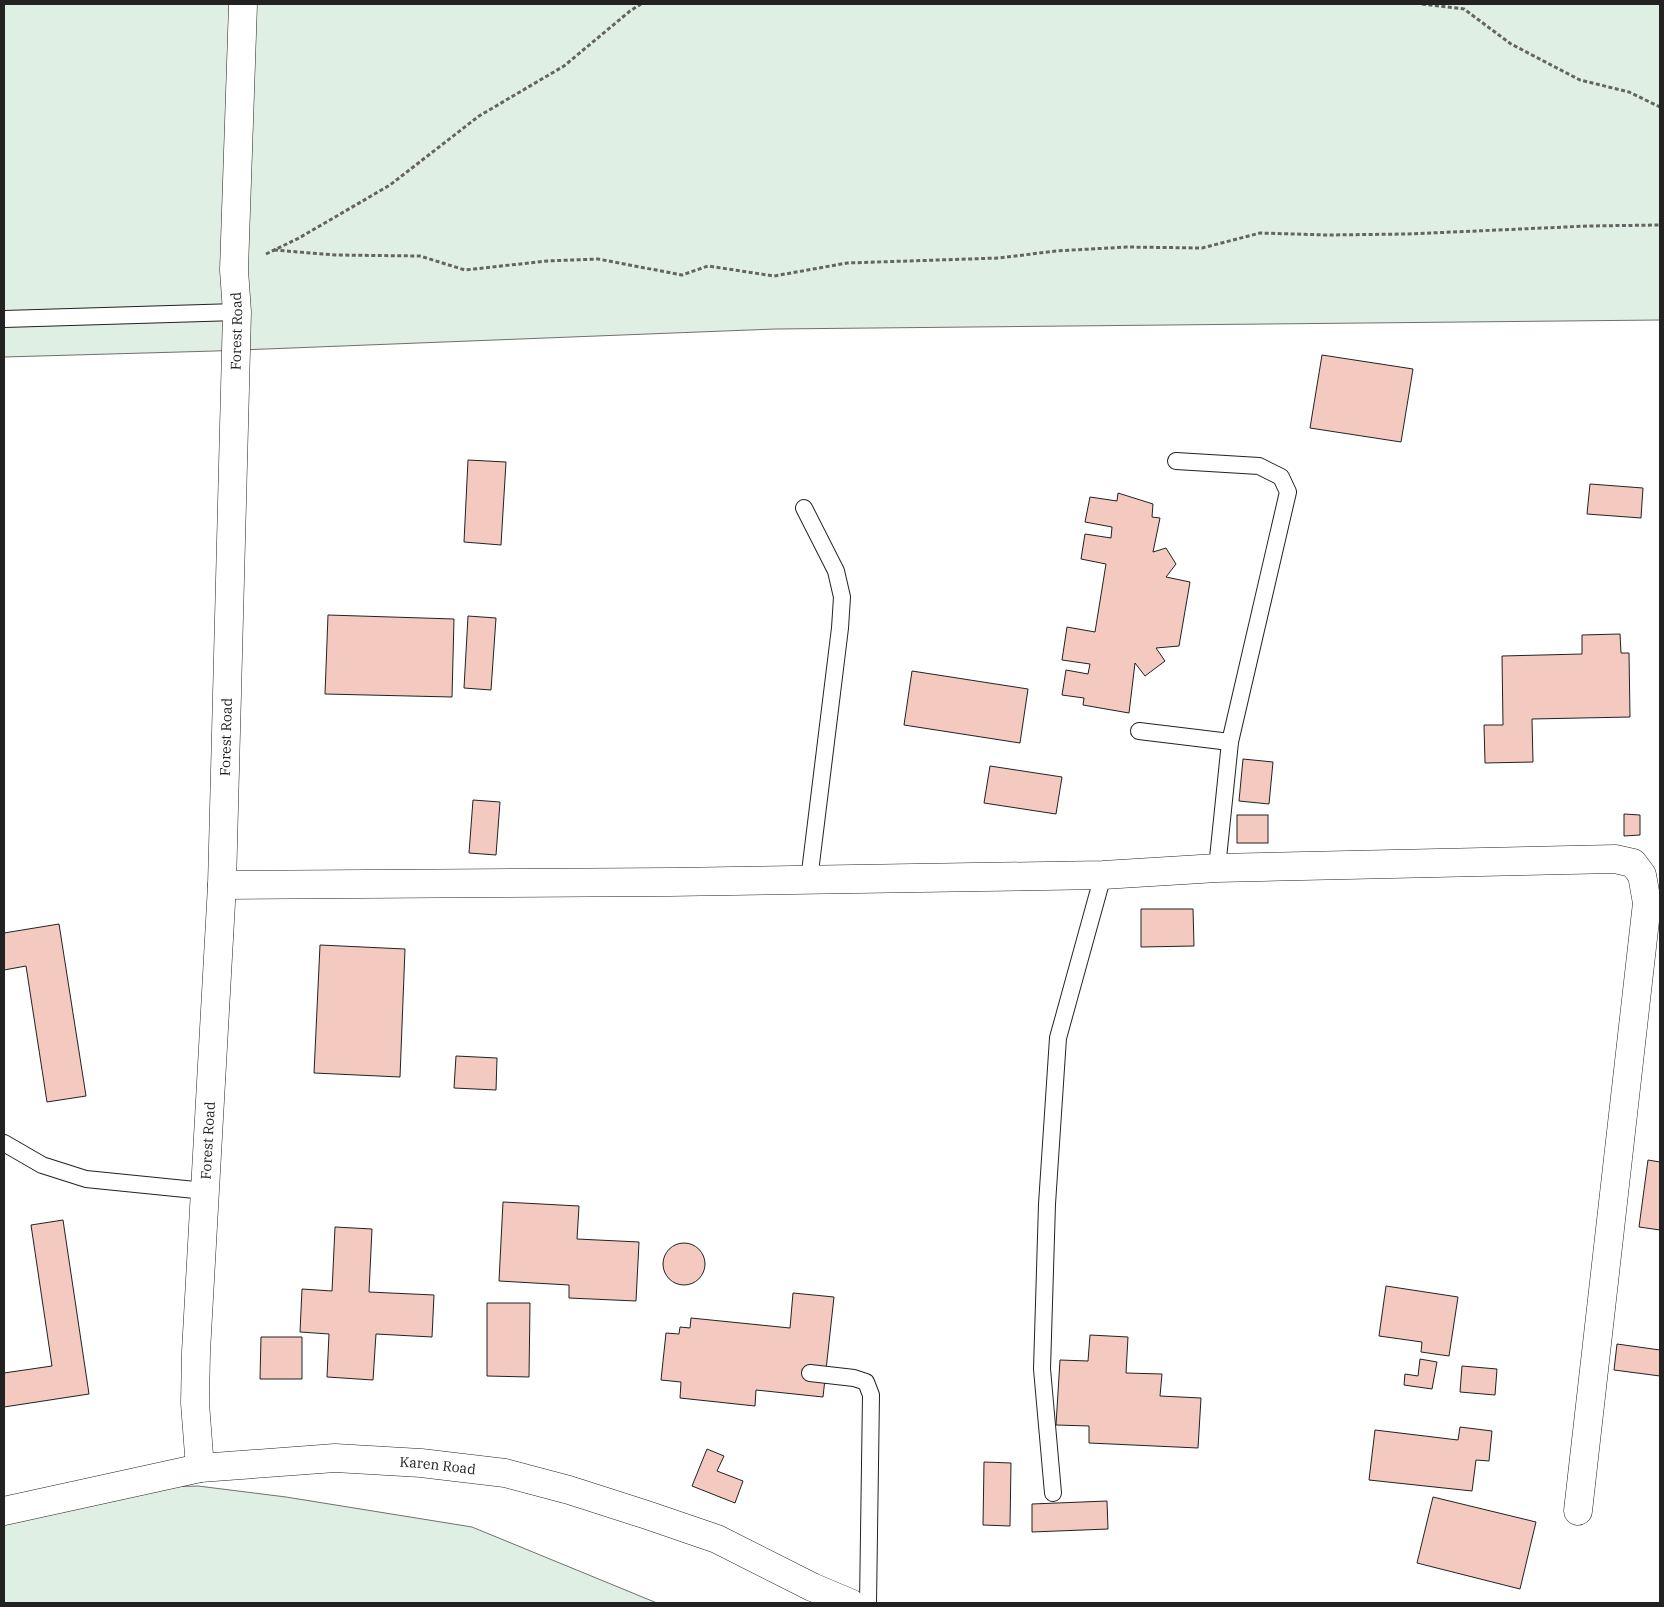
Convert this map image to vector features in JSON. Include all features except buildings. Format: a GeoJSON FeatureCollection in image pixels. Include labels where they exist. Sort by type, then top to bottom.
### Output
{"type":"FeatureCollection","features":[{"type":"Feature","properties":{"kind":"street","name":"Forest Road"},"geometry":{"type":"LineString","coordinates":[[200,1468],[195,1403],[196,1352],[222,885],[237,312],[234,270],[243,4]]}},
{"type":"Feature","properties":{"kind":"street"},"geometry":{"type":"LineString","coordinates":[[222,885],[1103,876],[1217,868],[1615,859],[1633,863],[1642,875],[1647,903],[1578,1511]]}},
{"type":"Feature","properties":{"kind":"street","name":"Karen Road"},"geometry":{"type":"LineString","coordinates":[[4,1511],[200,1468],[335,1458],[421,1463],[505,1473],[569,1490],[717,1539],[812,1587],[850,1603]]}},
{"type":"Feature","properties":{"kind":"lane"},"geometry":{"type":"LineString","coordinates":[[4,319],[237,312]]}},
{"type":"Feature","properties":{"kind":"lane"},"geometry":{"type":"LineString","coordinates":[[1176,461],[1259,466],[1281,477],[1288,492],[1230,742],[1217,868]]}},
{"type":"Feature","properties":{"kind":"lane"},"geometry":{"type":"LineString","coordinates":[[804,508],[836,571],[842,597],[839,637],[809,880]]}},
{"type":"Feature","properties":{"kind":"lane"},"geometry":{"type":"LineString","coordinates":[[1139,731],[1230,742]]}},
{"type":"Feature","properties":{"kind":"lane"},"geometry":{"type":"LineString","coordinates":[[1053,1493],[1042,1369],[1047,1204],[1058,1038],[1103,876]]}},
{"type":"Feature","properties":{"kind":"lane"},"geometry":{"type":"LineString","coordinates":[[4,1143],[42,1165],[86,1178],[205,1191]]}},
{"type":"Feature","properties":{"kind":"lane"},"geometry":{"type":"LineString","coordinates":[[810,1374],[854,1378],[866,1382],[871,1395],[868,1603]]}},
{"type":"Feature","properties":{"kind":"path"},"geometry":{"type":"LineString","coordinates":[[234,270],[274,250],[390,185],[479,116],[564,66],[641,4]]}},
{"type":"Feature","properties":{"kind":"path"},"geometry":{"type":"LineString","coordinates":[[1422,4],[1464,9],[1511,44],[1580,80],[1629,92],[1660,107]]}},
{"type":"Feature","properties":{"kind":"path"},"geometry":{"type":"LineString","coordinates":[[274,250],[335,255],[420,256],[465,270],[547,261],[598,258],[682,275],[708,266],[774,276],[847,263],[999,258],[1056,251],[1126,247],[1202,248],[1260,233],[1328,235],[1408,234],[1588,226],[1660,225]]}},
{"type":"Feature","properties":{"kind":"green space"},"geometry":{"type":"Polygon","coordinates":[[[4,4],[1660,4],[1660,320],[775,329],[215,351],[4,357],[4,4]]]}},
{"type":"Feature","properties":{"kind":"green space"},"geometry":{"type":"Polygon","coordinates":[[[198,1486],[286,1497],[472,1527],[657,1603],[4,1603],[4,1519],[114,1488],[198,1486]]]}}]}
